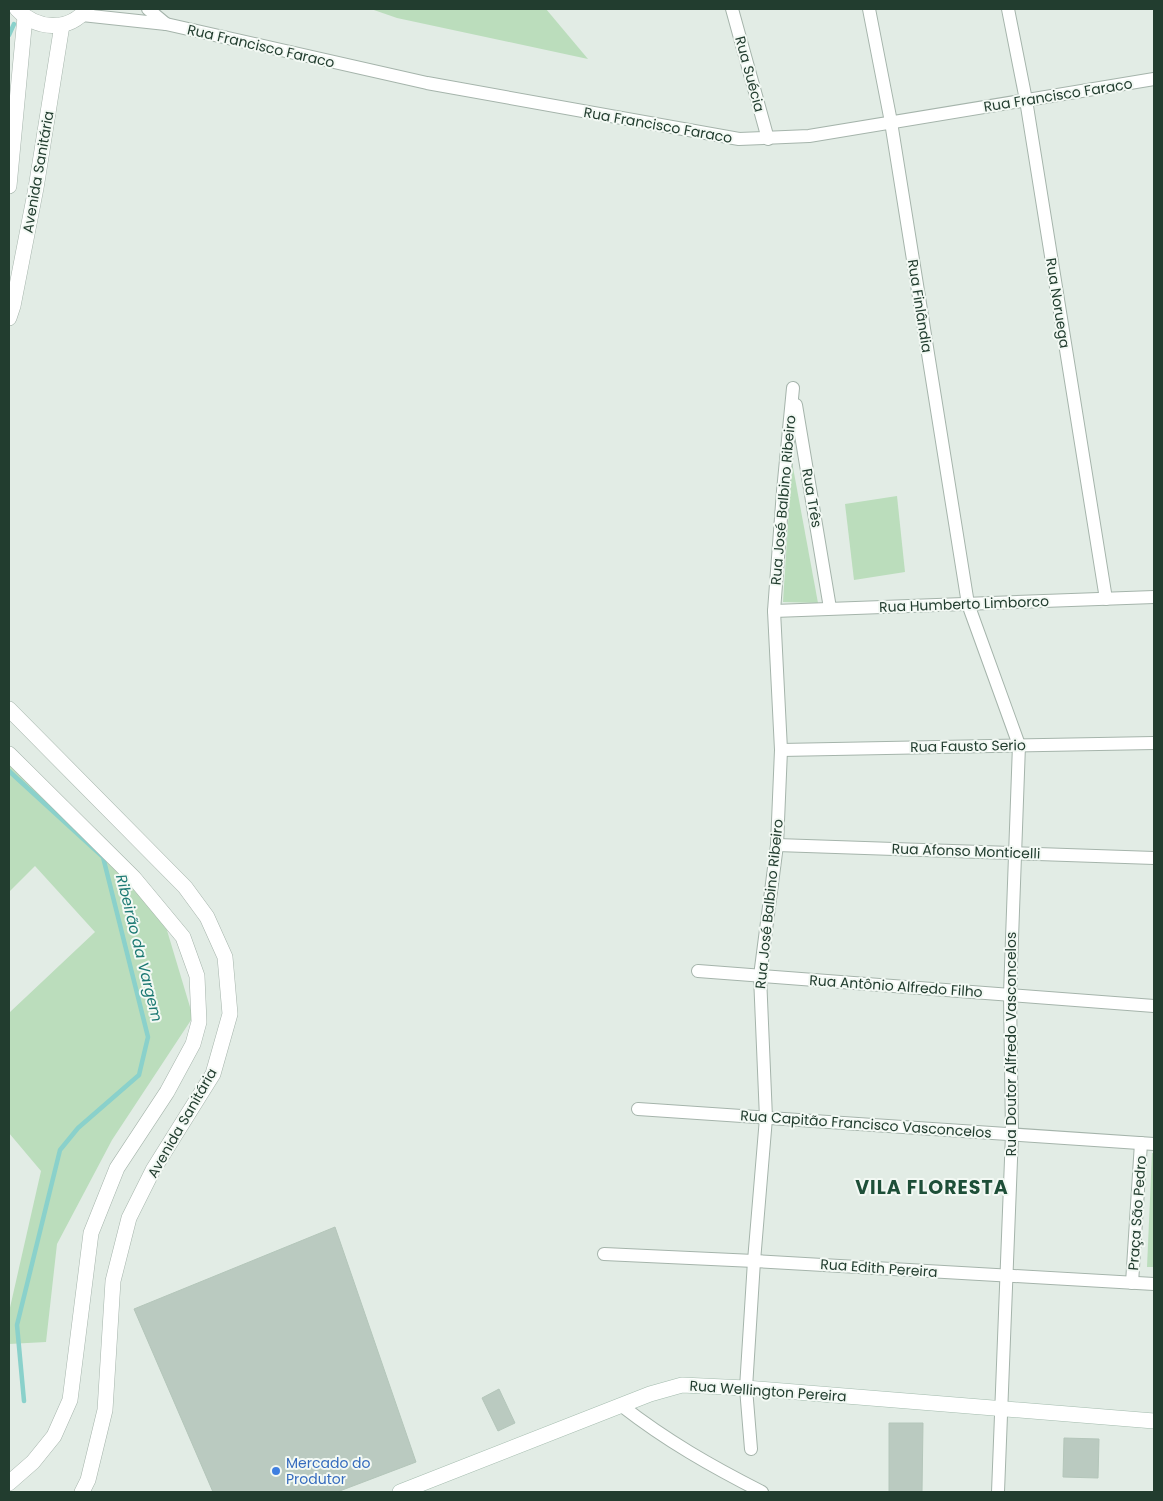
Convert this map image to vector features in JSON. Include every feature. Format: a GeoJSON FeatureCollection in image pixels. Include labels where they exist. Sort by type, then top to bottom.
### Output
{"type":"FeatureCollection","features":[{"type":"Feature","properties":{"kind":"street","name":"Rua Francisco Faraco"},"geometry":{"type":"LineString","coordinates":[[148,9],[166,24]]}},
{"type":"Feature","properties":{"kind":"street","name":"Rua Suécia"},"geometry":{"type":"LineString","coordinates":[[732,9],[768,139]]}},
{"type":"Feature","properties":{"kind":"street","name":"Rua Finlândia"},"geometry":{"type":"LineString","coordinates":[[869,9],[891,122],[968,604]]}},
{"type":"Feature","properties":{"kind":"street","name":"Rua Noruega"},"geometry":{"type":"LineString","coordinates":[[1008,9],[1026,100],[1106,599]]}},
{"type":"Feature","properties":{"kind":"street","name":"Rua Francisco Faraco"},"geometry":{"type":"LineString","coordinates":[[85,12],[166,24],[436,84],[739,140],[809,136],[1154,79]]}},
{"type":"Feature","properties":{"kind":"street"},"geometry":{"type":"LineString","coordinates":[[21,13],[42,25],[62,25],[73,21],[85,12]]}},
{"type":"Feature","properties":{"kind":"street","name":"Avenida Sanitária"},"geometry":{"type":"LineString","coordinates":[[9,186],[21,13]]}},
{"type":"Feature","properties":{"kind":"street","name":"Avenida Sanitária"},"geometry":{"type":"LineString","coordinates":[[9,318],[36,188],[62,25]]}},
{"type":"Feature","properties":{"kind":"street","name":"Rua Três"},"geometry":{"type":"LineString","coordinates":[[793,388],[830,608]]}},
{"type":"Feature","properties":{"kind":"street","name":"Rua José Balbino Ribeiro"},"geometry":{"type":"LineString","coordinates":[[751,1450],[746,1388],[766,1118],[760,976],[777,845],[781,750],[774,610],[793,388]]}},
{"type":"Feature","properties":{"kind":"street","name":"Rua Humberto Limborco"},"geometry":{"type":"LineString","coordinates":[[774,610],[1154,597]]}},
{"type":"Feature","properties":{"kind":"street","name":"Rua Doutor Alfredo Vasconcelos"},"geometry":{"type":"LineString","coordinates":[[968,604],[1019,745],[1010,994],[1012,1134],[998,1492]]}},
{"type":"Feature","properties":{"kind":"street","name":"Avenida Sanitária"},"geometry":{"type":"LineString","coordinates":[[9,709],[185,887],[207,917],[225,957],[230,1005],[230,1014],[213,1074],[153,1170],[129,1218],[113,1281],[105,1410],[88,1480],[82,1492]]}},
{"type":"Feature","properties":{"kind":"street","name":"Rua Fausto Serio"},"geometry":{"type":"LineString","coordinates":[[781,750],[1154,743]]}},
{"type":"Feature","properties":{"kind":"street","name":"Avenida Sanitária"},"geometry":{"type":"LineString","coordinates":[[9,754],[134,878],[184,937],[197,976],[199,1022],[193,1044],[168,1092],[118,1168],[90,1233],[70,1400],[54,1436],[33,1462],[9,1483]]}},
{"type":"Feature","properties":{"kind":"street","name":"Rua Afonso Monticelli"},"geometry":{"type":"LineString","coordinates":[[777,845],[1154,858]]}},
{"type":"Feature","properties":{"kind":"street","name":"Rua Antônio Alfredo Filho"},"geometry":{"type":"LineString","coordinates":[[698,971],[1154,1006]]}},
{"type":"Feature","properties":{"kind":"street","name":"Rua Capitão Francisco Vasconcelos"},"geometry":{"type":"LineString","coordinates":[[638,1109],[1148,1143]]}},
{"type":"Feature","properties":{"kind":"street","name":"Praça São Pedro"},"geometry":{"type":"LineString","coordinates":[[1132,1283],[1148,1143]]}},
{"type":"Feature","properties":{"kind":"street","name":"Rua Edith Pereira"},"geometry":{"type":"LineString","coordinates":[[604,1254],[1154,1284]]}},
{"type":"Feature","properties":{"kind":"street","name":"Rua Wellington Pereira"},"geometry":{"type":"LineString","coordinates":[[400,1492],[650,1394],[682,1385],[746,1388],[1154,1421]]}},
{"type":"Feature","properties":{"kind":"street"},"geometry":{"type":"LineString","coordinates":[[622,1406],[663,1436],[716,1469],[762,1492]]}},
{"type":"Feature","properties":{"kind":"green space"},"geometry":{"type":"Polygon","coordinates":[[[371,9],[546,9],[588,59],[397,18],[371,9]]]}},
{"type":"Feature","properties":{"kind":"green space"},"geometry":{"type":"Polygon","coordinates":[[[792,462],[818,603],[783,602],[792,462]]]}},
{"type":"Feature","properties":{"kind":"green space"},"geometry":{"type":"Polygon","coordinates":[[[897,496],[905,572],[854,580],[845,504],[897,496]]]}},
{"type":"Feature","properties":{"kind":"green space"},"geometry":{"type":"Polygon","coordinates":[[[9,745],[157,897],[193,1017],[112,1140],[57,1244],[46,1342],[9,1344],[9,1312],[41,1171],[9,1133],[9,1013],[95,932],[35,866],[9,892],[9,745]]]}},
{"type":"Feature","properties":{"kind":"green space"},"geometry":{"type":"Polygon","coordinates":[[[1152,1153],[1154,1153],[1154,1267],[1147,1267],[1152,1153]]]}},
{"type":"Feature","properties":{"kind":"building"},"geometry":{"type":"Polygon","coordinates":[[[335,1227],[416,1462],[337,1492],[213,1492],[134,1309],[335,1227]]]}},
{"type":"Feature","properties":{"kind":"building"},"geometry":{"type":"Polygon","coordinates":[[[499,1389],[515,1423],[498,1431],[482,1398],[499,1389]]]}},
{"type":"Feature","properties":{"kind":"building"},"geometry":{"type":"Polygon","coordinates":[[[889,1423],[923,1423],[922,1492],[889,1492],[889,1423]]]}},
{"type":"Feature","properties":{"kind":"building"},"geometry":{"type":"Polygon","coordinates":[[[1064,1438],[1099,1439],[1098,1478],[1063,1477],[1064,1438]]]}},
{"type":"Feature","properties":{"kind":"waterway","name":"Ribeirão da Vargem"},"geometry":{"type":"LineString","coordinates":[[9,35],[14,24]]}},
{"type":"Feature","properties":{"kind":"waterway","name":"Ribeirão da Vargem"},"geometry":{"type":"LineString","coordinates":[[9,771],[103,857],[148,1037],[139,1075],[78,1128],[60,1150],[17,1325],[24,1401]]}},
{"type":"Feature","properties":{"kind":"place","name":"Mercado do Produtor"},"geometry":{"type":"Point","coordinates":[276,1471]}},
{"type":"Feature","properties":{"kind":"district","name":"VILA FLORESTA"},"geometry":{"type":"Point","coordinates":[932,1187]}}]}
